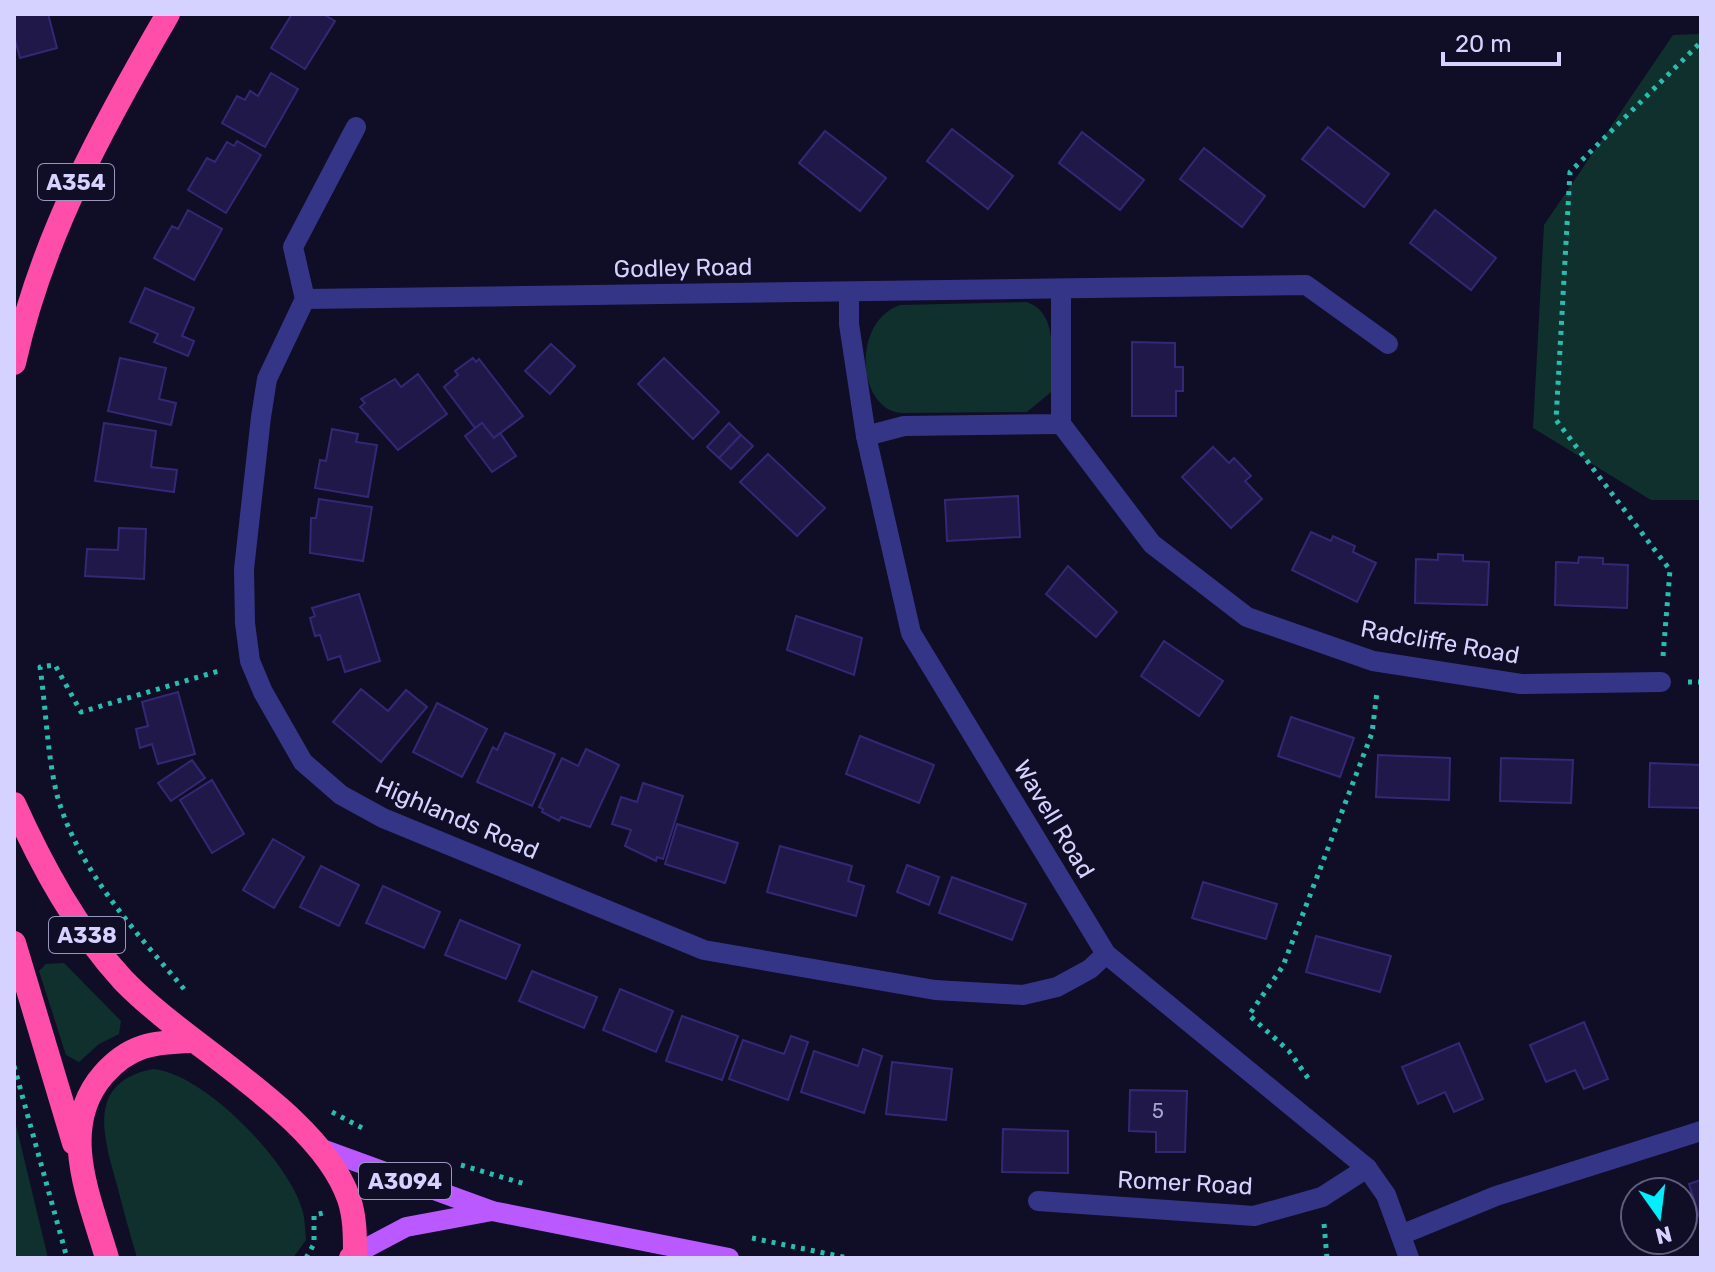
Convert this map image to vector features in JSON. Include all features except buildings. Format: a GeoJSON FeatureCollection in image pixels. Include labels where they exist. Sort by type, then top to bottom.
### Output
{"type":"FeatureCollection","features":[{"type":"Feature","properties":{"kind":"highway","name":"A354"},"geometry":{"type":"LineString","coordinates":[[14,363],[41,263],[68,199],[93,145],[168,14]]}},
{"type":"Feature","properties":{"kind":"highway","name":"A338"},"geometry":{"type":"LineString","coordinates":[[14,804],[58,891],[92,943],[123,979],[192,1041],[278,1105],[319,1148],[348,1195],[353,1256]]}},
{"type":"Feature","properties":{"kind":"highway","name":"A338"},"geometry":{"type":"LineString","coordinates":[[14,943],[107,1258]]}},
{"type":"Feature","properties":{"kind":"highway","name":"A338"},"geometry":{"type":"LineString","coordinates":[[80,1165],[81,1114],[87,1097],[112,1066],[139,1046],[192,1041]]}},
{"type":"Feature","properties":{"kind":"main road","name":"A3094"},"geometry":{"type":"LineString","coordinates":[[319,1148],[492,1211],[729,1258]]}},
{"type":"Feature","properties":{"kind":"main road","name":"A3094"},"geometry":{"type":"LineString","coordinates":[[353,1256],[406,1227],[492,1211]]}},
{"type":"Feature","properties":{"kind":"street"},"geometry":{"type":"LineString","coordinates":[[305,299],[293,247],[356,127]]}},
{"type":"Feature","properties":{"kind":"street","name":"Godley Road"},"geometry":{"type":"LineString","coordinates":[[305,299],[1306,285],[1388,344]]}},
{"type":"Feature","properties":{"kind":"street"},"geometry":{"type":"LineString","coordinates":[[866,436],[904,426],[1061,424],[1061,290]]}},
{"type":"Feature","properties":{"kind":"street","name":"Wavell Road"},"geometry":{"type":"LineString","coordinates":[[849,292],[849,324],[866,436],[911,633],[1106,954],[1367,1168],[1386,1195],[1403,1234],[1409,1258]]}},
{"type":"Feature","properties":{"kind":"street","name":"Highlands Road"},"geometry":{"type":"LineString","coordinates":[[305,299],[267,379],[244,569],[245,623],[250,661],[269,703],[303,762],[341,795],[383,818],[704,950],[935,990],[1023,995],[1057,987],[1090,969],[1106,954]]}},
{"type":"Feature","properties":{"kind":"street","name":"Radcliffe Road"},"geometry":{"type":"LineString","coordinates":[[1061,424],[1152,544],[1247,617],[1381,663],[1521,684],[1661,682]]}},
{"type":"Feature","properties":{"kind":"street"},"geometry":{"type":"LineString","coordinates":[[1403,1234],[1496,1196],[1701,1131]]}},
{"type":"Feature","properties":{"kind":"street","name":"Romer Road"},"geometry":{"type":"LineString","coordinates":[[1038,1201],[1254,1216],[1322,1197],[1367,1168]]}},
{"type":"Feature","properties":{"kind":"path"},"geometry":{"type":"LineString","coordinates":[[1661,682],[1670,570],[1556,420],[1570,172],[1701,42]]}},
{"type":"Feature","properties":{"kind":"path"},"geometry":{"type":"LineString","coordinates":[[192,999],[111,899],[76,845],[57,794],[40,667],[55,665],[81,712],[250,661]]}},
{"type":"Feature","properties":{"kind":"path"},"geometry":{"type":"LineString","coordinates":[[1319,1088],[1289,1051],[1249,1015],[1283,966],[1372,733],[1381,663]]}},
{"type":"Feature","properties":{"kind":"path"},"geometry":{"type":"LineString","coordinates":[[14,1065],[67,1258]]}},
{"type":"Feature","properties":{"kind":"path"},"geometry":{"type":"LineString","coordinates":[[324,1108],[377,1136]]}},
{"type":"Feature","properties":{"kind":"green space"},"geometry":{"type":"Polygon","coordinates":[[[1701,34],[1701,500],[1651,500],[1533,428],[1544,225],[1673,35],[1701,34]]]}},
{"type":"Feature","properties":{"kind":"green space"},"geometry":{"type":"Polygon","coordinates":[[[1026,302],[1045,316],[1052,353],[1051,392],[1027,412],[902,413],[887,408],[876,397],[869,382],[867,346],[873,329],[884,314],[900,305],[1026,302]]]}},
{"type":"Feature","properties":{"kind":"green space"},"geometry":{"type":"Polygon","coordinates":[[[64,963],[121,1021],[119,1034],[99,1044],[79,1062],[66,1055],[39,971],[46,964],[64,963]]]}},
{"type":"Feature","properties":{"kind":"green space"},"geometry":{"type":"Polygon","coordinates":[[[153,1069],[173,1074],[218,1102],[262,1144],[280,1167],[294,1189],[304,1220],[306,1240],[293,1258],[137,1258],[107,1148],[105,1114],[108,1098],[117,1086],[132,1076],[153,1069]]]}},
{"type":"Feature","properties":{"kind":"green space"},"geometry":{"type":"Polygon","coordinates":[[[14,1117],[48,1258],[14,1258],[14,1117]]]}}]}
